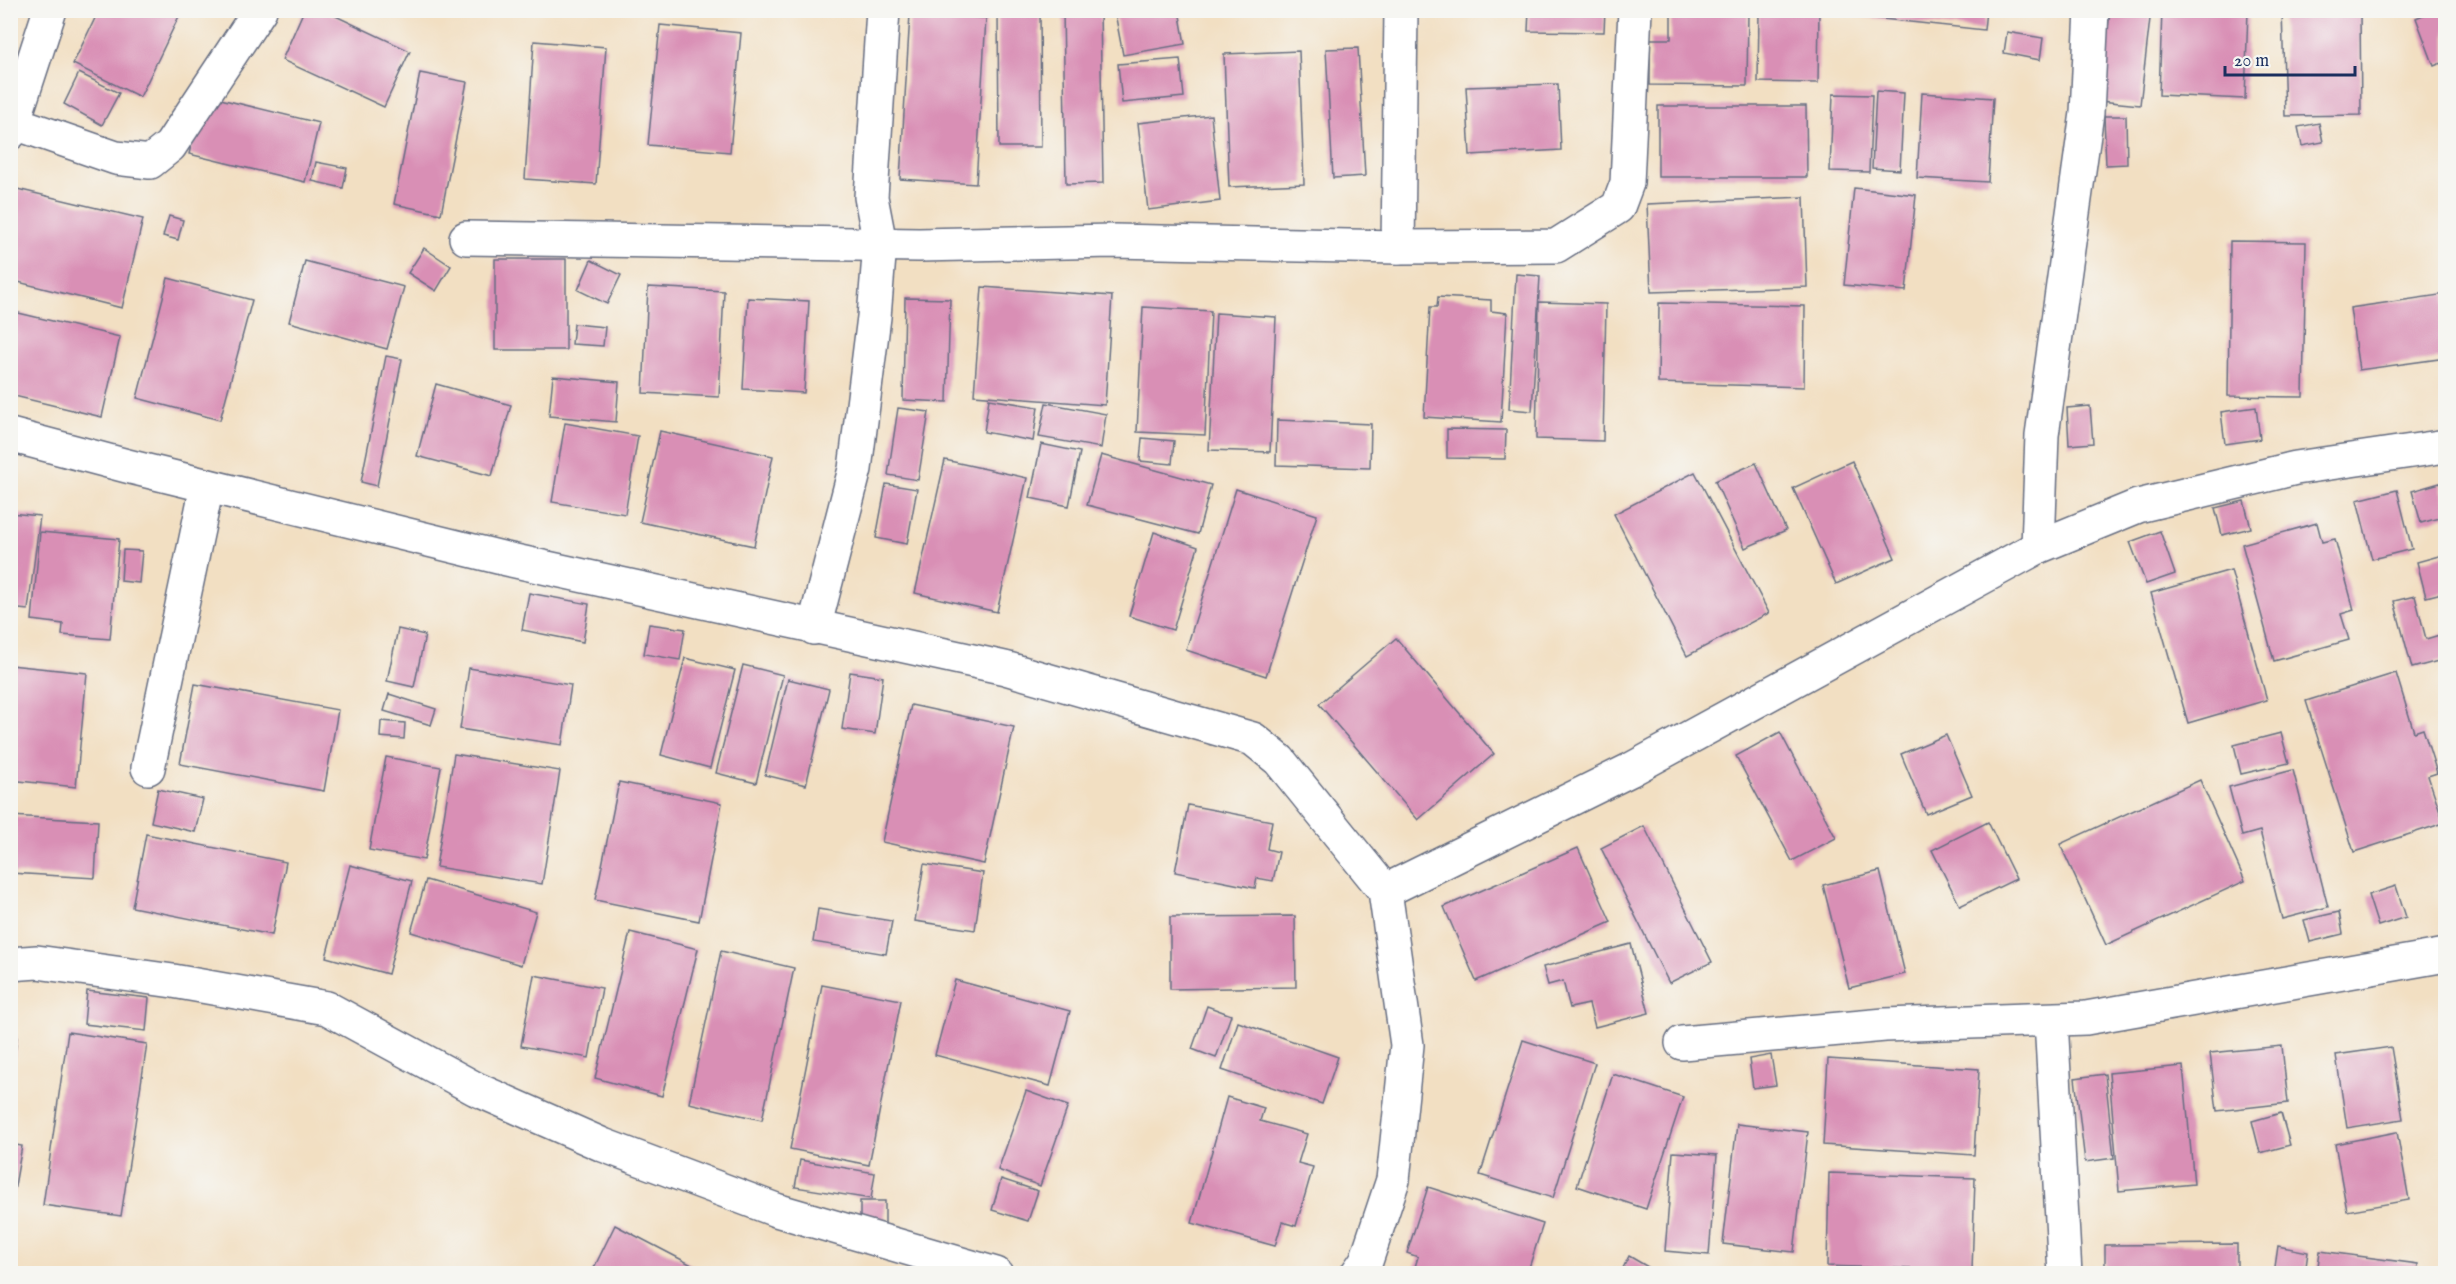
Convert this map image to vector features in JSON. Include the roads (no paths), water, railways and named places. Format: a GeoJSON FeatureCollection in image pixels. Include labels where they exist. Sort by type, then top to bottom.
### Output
{"type":"FeatureCollection","features":[{"type":"Feature","properties":{"kind":"street"},"geometry":{"type":"LineString","coordinates":[[50,10],[13,128],[116,158],[150,162],[170,146],[260,10]]}},
{"type":"Feature","properties":{"kind":"street"},"geometry":{"type":"LineString","coordinates":[[814,628],[855,469],[880,244],[871,197],[883,10]]}},
{"type":"Feature","properties":{"kind":"street"},"geometry":{"type":"LineString","coordinates":[[1398,247],[1401,10]]}},
{"type":"Feature","properties":{"kind":"street"},"geometry":{"type":"LineString","coordinates":[[466,238],[880,244],[1113,241],[1398,247],[1556,246],[1618,207],[1627,183],[1635,10]]}},
{"type":"Feature","properties":{"kind":"street"},"geometry":{"type":"LineString","coordinates":[[2038,547],[2042,435],[2086,113],[2092,10]]}},
{"type":"Feature","properties":{"kind":"street"},"geometry":{"type":"LineString","coordinates":[[10,435],[502,558],[1005,668],[1253,739],[1279,760],[1385,891],[1407,1045],[1393,1180],[1362,1270]]}},
{"type":"Feature","properties":{"kind":"street"},"geometry":{"type":"LineString","coordinates":[[1385,891],[1630,770],[2038,547],[2138,506],[2296,468],[2445,446]]}},
{"type":"Feature","properties":{"kind":"street"},"geometry":{"type":"LineString","coordinates":[[148,768],[207,486]]}},
{"type":"Feature","properties":{"kind":"street"},"geometry":{"type":"LineString","coordinates":[[1682,1043],[1885,1025],[2086,1018],[2445,959]]}},
{"type":"Feature","properties":{"kind":"street"},"geometry":{"type":"LineString","coordinates":[[10,964],[37,962],[173,981],[327,1008],[476,1089],[603,1145],[776,1210],[996,1274]]}},
{"type":"Feature","properties":{"kind":"street"},"geometry":{"type":"LineString","coordinates":[[2051,1020],[2065,1274]]}}]}
